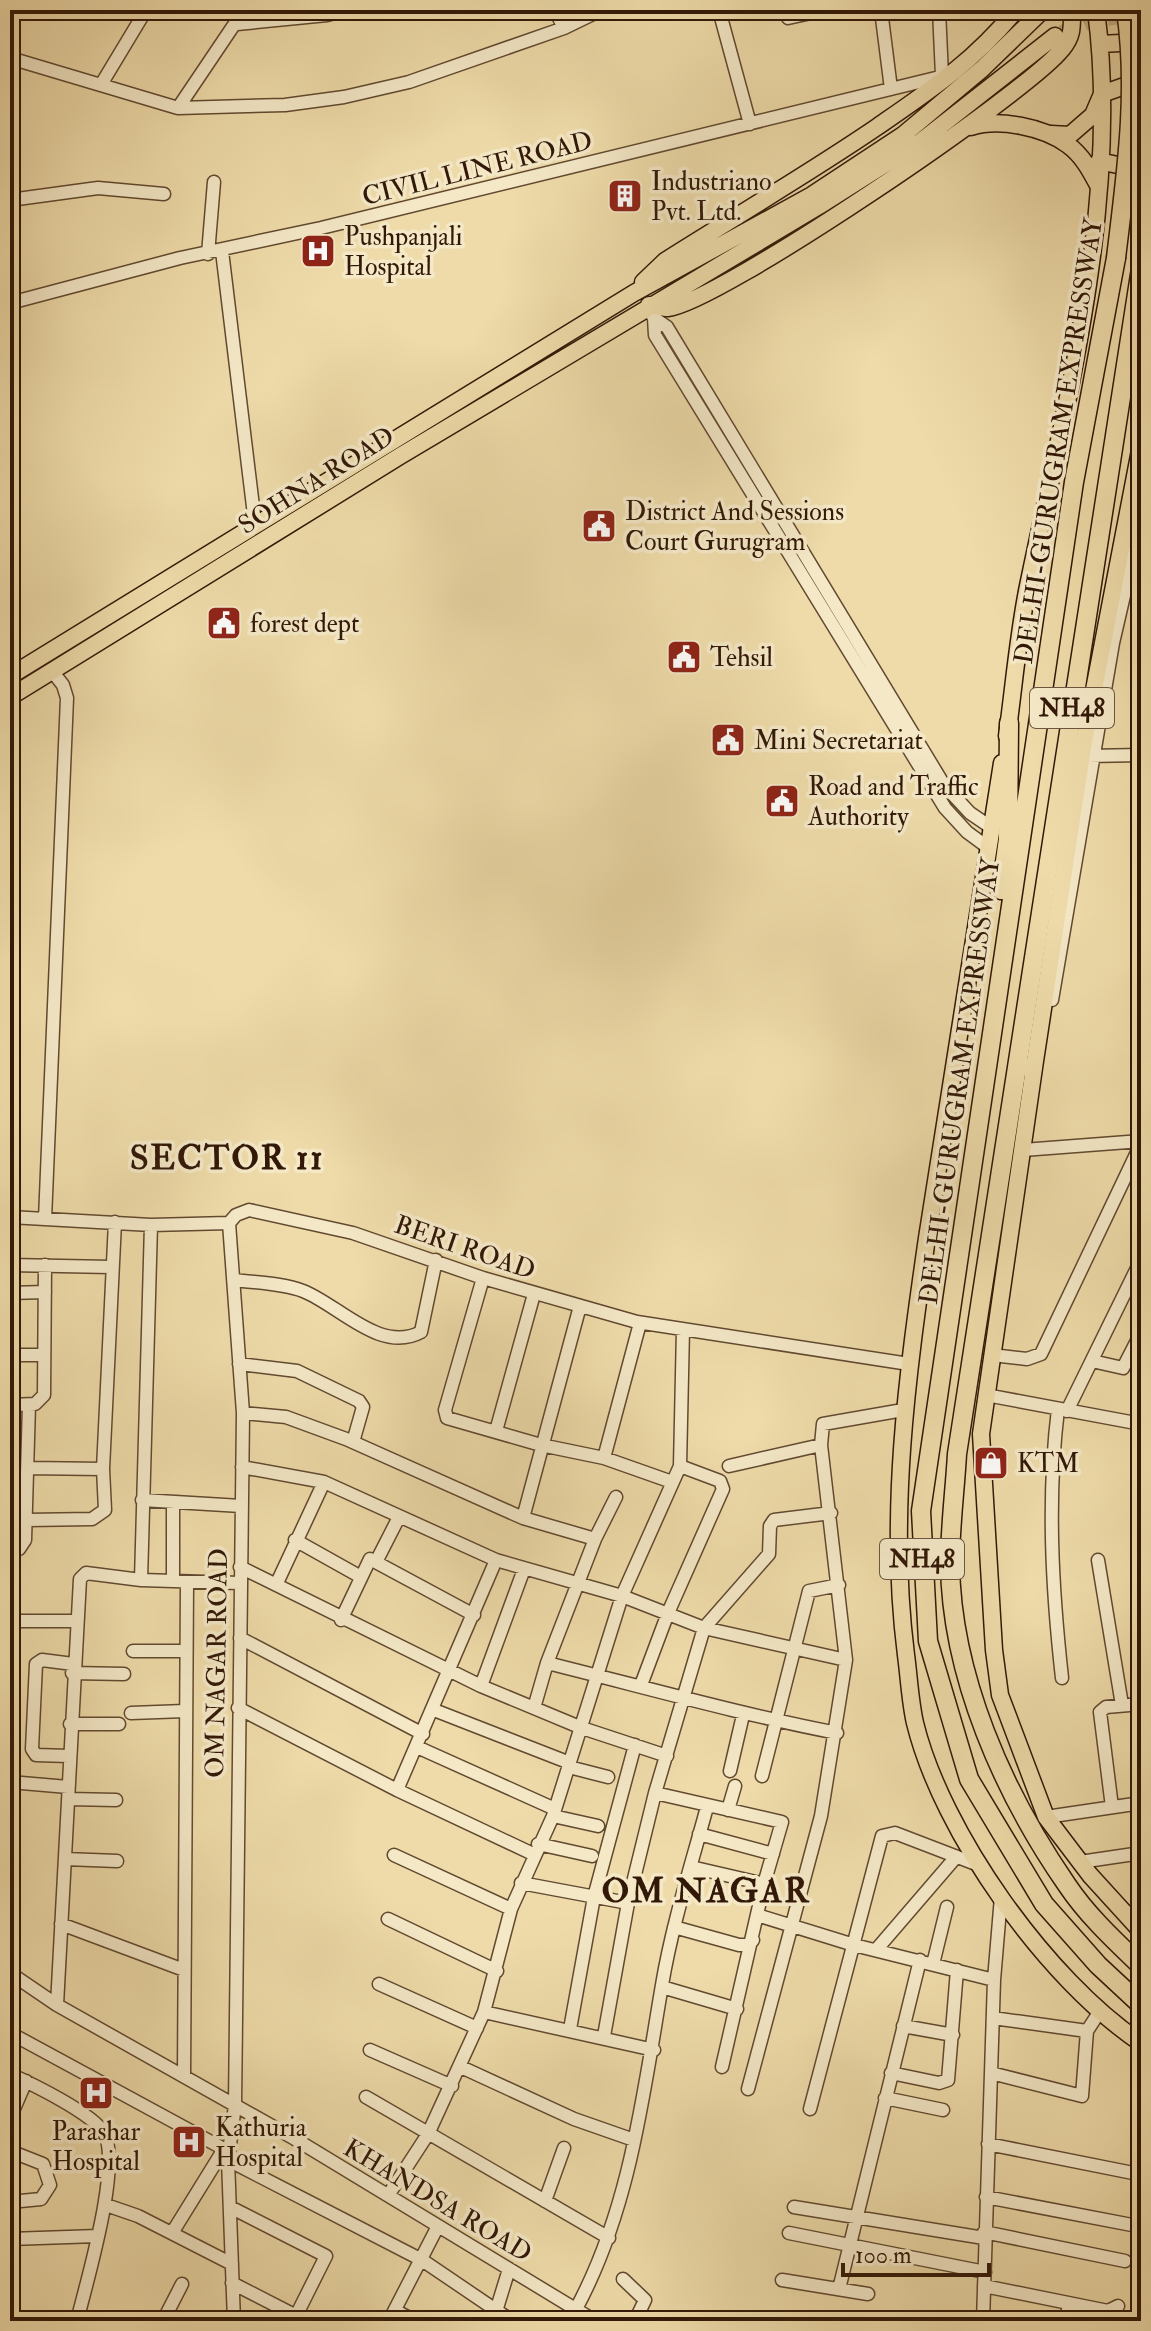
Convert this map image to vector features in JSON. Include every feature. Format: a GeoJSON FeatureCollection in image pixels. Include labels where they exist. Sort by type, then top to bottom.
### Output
{"type":"FeatureCollection","features":[{"type":"Feature","properties":{"kind":"highway","name":"DELHI-GURUGRAM EXPRESSWAY"},"geometry":{"type":"LineString","coordinates":[[1126,10],[1134,73],[1133,99],[1116,258],[1074,482],[921,1511],[928,1641],[969,1779],[1044,1904],[1098,1965],[1141,2005]]}},
{"type":"Feature","properties":{"kind":"highway","name":"DELHI-GURUGRAM EXPRESSWAY"},"geometry":{"type":"LineString","coordinates":[[1141,268],[1105,481],[1014,1096],[957,1454],[950,1565],[958,1632],[975,1701],[1001,1770],[1068,1887],[1141,1966]]}},
{"type":"Feature","properties":{"kind":"highway"},"geometry":{"type":"LineString","coordinates":[[989,1052],[988,985],[1008,839],[1009,723]]}},
{"type":"Feature","properties":{"kind":"main road"},"geometry":{"type":"LineString","coordinates":[[634,293],[665,261],[848,146],[948,75],[987,45],[1016,10]]}},
{"type":"Feature","properties":{"kind":"main road"},"geometry":{"type":"LineString","coordinates":[[634,293],[812,195],[903,135],[982,69],[1043,10]]}},
{"type":"Feature","properties":{"kind":"main road"},"geometry":{"type":"LineString","coordinates":[[650,310],[668,308],[762,262],[1035,78],[1061,52],[1072,35],[1072,10]]}},
{"type":"Feature","properties":{"kind":"main road"},"geometry":{"type":"LineString","coordinates":[[1096,10],[1102,94],[1099,186],[1071,394],[1027,589],[990,849],[957,1034],[909,1364],[898,1482],[899,1604],[915,1721],[932,1774],[1001,1896],[1059,1970],[1100,2011],[1141,2043]]}},
{"type":"Feature","properties":{"kind":"main road","name":"SOHNA ROAD"},"geometry":{"type":"LineString","coordinates":[[10,697],[650,310],[920,142],[1055,36]]}},
{"type":"Feature","properties":{"kind":"main road"},"geometry":{"type":"LineString","coordinates":[[1100,44],[1141,42]]}},
{"type":"Feature","properties":{"kind":"main road"},"geometry":{"type":"LineString","coordinates":[[961,130],[980,124],[1070,135],[1093,115],[1102,94],[1141,80]]}},
{"type":"Feature","properties":{"kind":"main road"},"geometry":{"type":"LineString","coordinates":[[1027,128],[1067,143],[1085,161],[1099,186]]}},
{"type":"Feature","properties":{"kind":"main road"},"geometry":{"type":"LineString","coordinates":[[1099,161],[1141,170]]}},
{"type":"Feature","properties":{"kind":"main road","name":"SOHNA ROAD"},"geometry":{"type":"LineString","coordinates":[[10,676],[634,293]]}},
{"type":"Feature","properties":{"kind":"main road"},"geometry":{"type":"LineString","coordinates":[[1141,445],[1129,570],[1088,756],[1035,1061],[986,1395],[982,1446],[1000,1695],[1046,1817],[1080,1862],[1141,1931]]}},
{"type":"Feature","properties":{"kind":"main road"},"geometry":{"type":"LineString","coordinates":[[1014,1096],[1035,1061]]}},
{"type":"Feature","properties":{"kind":"street"},"geometry":{"type":"LineString","coordinates":[[102,83],[146,10]]}},
{"type":"Feature","properties":{"kind":"street"},"geometry":{"type":"LineString","coordinates":[[178,108],[244,10]]}},
{"type":"Feature","properties":{"kind":"street"},"geometry":{"type":"LineString","coordinates":[[237,24],[347,10]]}},
{"type":"Feature","properties":{"kind":"street"},"geometry":{"type":"LineString","coordinates":[[555,10],[564,28]]}},
{"type":"Feature","properties":{"kind":"street"},"geometry":{"type":"LineString","coordinates":[[10,58],[178,108],[285,105],[344,97],[409,82],[564,28],[601,10]]}},
{"type":"Feature","properties":{"kind":"street"},"geometry":{"type":"LineString","coordinates":[[719,10],[750,124]]}},
{"type":"Feature","properties":{"kind":"street"},"geometry":{"type":"LineString","coordinates":[[788,18],[825,10]]}},
{"type":"Feature","properties":{"kind":"street"},"geometry":{"type":"LineString","coordinates":[[881,10],[891,89]]}},
{"type":"Feature","properties":{"kind":"street"},"geometry":{"type":"LineString","coordinates":[[939,10],[948,75]]}},
{"type":"Feature","properties":{"kind":"street","name":"CIVIL LINE ROAD"},"geometry":{"type":"LineString","coordinates":[[10,303],[948,75]]}},
{"type":"Feature","properties":{"kind":"street"},"geometry":{"type":"LineString","coordinates":[[208,254],[214,182]]}},
{"type":"Feature","properties":{"kind":"street"},"geometry":{"type":"LineString","coordinates":[[10,200],[98,188],[164,194]]}},
{"type":"Feature","properties":{"kind":"street"},"geometry":{"type":"LineString","coordinates":[[222,251],[255,523]]}},
{"type":"Feature","properties":{"kind":"street"},"geometry":{"type":"LineString","coordinates":[[650,310],[667,327],[944,785],[970,813],[992,828]]}},
{"type":"Feature","properties":{"kind":"street"},"geometry":{"type":"LineString","coordinates":[[650,310],[655,335],[945,808],[967,832],[990,849]]}},
{"type":"Feature","properties":{"kind":"street"},"geometry":{"type":"LineString","coordinates":[[1129,570],[1141,522]]}},
{"type":"Feature","properties":{"kind":"street"},"geometry":{"type":"LineString","coordinates":[[45,1219],[67,698],[63,685],[52,671]]}},
{"type":"Feature","properties":{"kind":"street"},"geometry":{"type":"LineString","coordinates":[[1088,756],[1141,755]]}},
{"type":"Feature","properties":{"kind":"street"},"geometry":{"type":"LineString","coordinates":[[992,1355],[1027,1359],[1041,1354],[1141,1142],[1023,1150]]}},
{"type":"Feature","properties":{"kind":"street","name":"BERI ROAD"},"geometry":{"type":"LineString","coordinates":[[10,1217],[151,1225],[229,1223],[236,1215],[249,1210],[353,1233],[534,1294],[640,1323],[909,1364]]}},
{"type":"Feature","properties":{"kind":"street"},"geometry":{"type":"LineString","coordinates":[[27,1520],[92,1519],[102,1515],[115,1222]]}},
{"type":"Feature","properties":{"kind":"street","name":"OM NAGAR ROAD"},"geometry":{"type":"LineString","coordinates":[[227,2153],[235,2105],[243,1413],[229,1223]]}},
{"type":"Feature","properties":{"kind":"street"},"geometry":{"type":"LineString","coordinates":[[141,1580],[151,1225]]}},
{"type":"Feature","properties":{"kind":"street"},"geometry":{"type":"LineString","coordinates":[[235,1280],[293,1288],[378,1332],[399,1338],[421,1332],[436,1260]]}},
{"type":"Feature","properties":{"kind":"street"},"geometry":{"type":"LineString","coordinates":[[1062,1678],[1051,1518],[1051,1463],[1063,1410],[1092,1361],[1141,1260]]}},
{"type":"Feature","properties":{"kind":"street"},"geometry":{"type":"LineString","coordinates":[[10,1265],[111,1267]]}},
{"type":"Feature","properties":{"kind":"street"},"geometry":{"type":"LineString","coordinates":[[10,1405],[29,1405],[44,1395],[45,1265]]}},
{"type":"Feature","properties":{"kind":"street"},"geometry":{"type":"LineString","coordinates":[[483,1278],[445,1410],[448,1420],[604,1458],[672,1482]]}},
{"type":"Feature","properties":{"kind":"street"},"geometry":{"type":"LineString","coordinates":[[10,1293],[45,1292]]}},
{"type":"Feature","properties":{"kind":"street"},"geometry":{"type":"LineString","coordinates":[[496,1431],[534,1294]]}},
{"type":"Feature","properties":{"kind":"street"},"geometry":{"type":"LineString","coordinates":[[523,1518],[580,1306]]}},
{"type":"Feature","properties":{"kind":"street"},"geometry":{"type":"LineString","coordinates":[[604,1458],[640,1323]]}},
{"type":"Feature","properties":{"kind":"street"},"geometry":{"type":"LineString","coordinates":[[389,2194],[428,2134],[484,2012],[511,1909],[535,1849],[554,1813],[622,1596],[680,1466],[683,1329]]}},
{"type":"Feature","properties":{"kind":"street"},"geometry":{"type":"LineString","coordinates":[[1092,1361],[1123,1368],[1141,1333]]}},
{"type":"Feature","properties":{"kind":"street"},"geometry":{"type":"LineString","coordinates":[[10,1355],[44,1355]]}},
{"type":"Feature","properties":{"kind":"street"},"geometry":{"type":"LineString","coordinates":[[239,1364],[297,1371],[359,1401],[363,1407],[353,1442]]}},
{"type":"Feature","properties":{"kind":"street"},"geometry":{"type":"LineString","coordinates":[[986,1395],[1140,1424],[1141,1431]]}},
{"type":"Feature","properties":{"kind":"street"},"geometry":{"type":"LineString","coordinates":[[10,1552],[23,1546],[27,1520],[29,1405]]}},
{"type":"Feature","properties":{"kind":"street"},"geometry":{"type":"LineString","coordinates":[[748,2089],[821,1816],[837,1733],[846,1660],[821,1445],[825,1422],[903,1410]]}},
{"type":"Feature","properties":{"kind":"street"},"geometry":{"type":"LineString","coordinates":[[243,1413],[286,1417],[353,1442],[523,1518],[595,1539]]}},
{"type":"Feature","properties":{"kind":"street"},"geometry":{"type":"LineString","coordinates":[[729,1466],[821,1445]]}},
{"type":"Feature","properties":{"kind":"street"},"geometry":{"type":"LineString","coordinates":[[641,1685],[668,1613],[723,1489],[720,1481],[680,1466]]}},
{"type":"Feature","properties":{"kind":"street"},"geometry":{"type":"LineString","coordinates":[[242,1467],[324,1482],[496,1560],[622,1596],[704,1628],[846,1660]]}},
{"type":"Feature","properties":{"kind":"street"},"geometry":{"type":"LineString","coordinates":[[28,1468],[103,1469]]}},
{"type":"Feature","properties":{"kind":"street"},"geometry":{"type":"LineString","coordinates":[[277,1583],[324,1482]]}},
{"type":"Feature","properties":{"kind":"street"},"geometry":{"type":"LineString","coordinates":[[534,1708],[547,1663],[577,1584],[616,1497]]}},
{"type":"Feature","properties":{"kind":"street"},"geometry":{"type":"LineString","coordinates":[[142,1500],[241,1506]]}},
{"type":"Feature","properties":{"kind":"street"},"geometry":{"type":"LineString","coordinates":[[173,1502],[186,1651],[184,2076]]}},
{"type":"Feature","properties":{"kind":"street"},"geometry":{"type":"LineString","coordinates":[[604,2036],[628,1903],[655,1793],[704,1628],[769,1554],[772,1522],[831,1513]]}},
{"type":"Feature","properties":{"kind":"street"},"geometry":{"type":"LineString","coordinates":[[376,1562],[399,1517]]}},
{"type":"Feature","properties":{"kind":"street"},"geometry":{"type":"LineString","coordinates":[[295,1540],[361,1577]]}},
{"type":"Feature","properties":{"kind":"street"},"geometry":{"type":"LineString","coordinates":[[341,1620],[369,1560],[474,1615]]}},
{"type":"Feature","properties":{"kind":"street"},"geometry":{"type":"LineString","coordinates":[[397,1790],[451,1671],[496,1560]]}},
{"type":"Feature","properties":{"kind":"street"},"geometry":{"type":"LineString","coordinates":[[1098,1560],[1122,1705]]}},
{"type":"Feature","properties":{"kind":"street"},"geometry":{"type":"LineString","coordinates":[[240,1567],[277,1583],[341,1620],[481,1686],[582,1728],[667,1756]]}},
{"type":"Feature","properties":{"kind":"street"},"geometry":{"type":"LineString","coordinates":[[481,1686],[524,1569]]}},
{"type":"Feature","properties":{"kind":"street"},"geometry":{"type":"LineString","coordinates":[[57,2005],[72,1668],[79,1583],[83,1574],[141,1580],[239,1583]]}},
{"type":"Feature","properties":{"kind":"street"},"geometry":{"type":"LineString","coordinates":[[762,1776],[809,1591],[839,1585]]}},
{"type":"Feature","properties":{"kind":"street"},"geometry":{"type":"LineString","coordinates":[[10,1621],[76,1621]]}},
{"type":"Feature","properties":{"kind":"street"},"geometry":{"type":"LineString","coordinates":[[240,1638],[423,1734]]}},
{"type":"Feature","properties":{"kind":"street"},"geometry":{"type":"LineString","coordinates":[[133,1651],[186,1651]]}},
{"type":"Feature","properties":{"kind":"street"},"geometry":{"type":"LineString","coordinates":[[69,1756],[36,1755],[32,1749],[36,1664],[42,1660],[72,1668],[124,1674]]}},
{"type":"Feature","properties":{"kind":"street"},"geometry":{"type":"LineString","coordinates":[[547,1663],[641,1685],[743,1715],[837,1733]]}},
{"type":"Feature","properties":{"kind":"street"},"geometry":{"type":"LineString","coordinates":[[1112,1807],[1099,1719],[1102,1709],[1141,1704]]}},
{"type":"Feature","properties":{"kind":"street"},"geometry":{"type":"LineString","coordinates":[[238,1708],[397,1790],[535,1849],[592,1856]]}},
{"type":"Feature","properties":{"kind":"street"},"geometry":{"type":"LineString","coordinates":[[434,1710],[570,1765],[608,1777]]}},
{"type":"Feature","properties":{"kind":"street"},"geometry":{"type":"LineString","coordinates":[[131,1713],[185,1711]]}},
{"type":"Feature","properties":{"kind":"street"},"geometry":{"type":"LineString","coordinates":[[730,1771],[743,1715]]}},
{"type":"Feature","properties":{"kind":"street"},"geometry":{"type":"LineString","coordinates":[[70,1724],[119,1724]]}},
{"type":"Feature","properties":{"kind":"street"},"geometry":{"type":"LineString","coordinates":[[570,2029],[594,1897],[635,1745]]}},
{"type":"Feature","properties":{"kind":"street"},"geometry":{"type":"LineString","coordinates":[[417,1747],[554,1813],[598,1826]]}},
{"type":"Feature","properties":{"kind":"street"},"geometry":{"type":"LineString","coordinates":[[10,1782],[116,1800]]}},
{"type":"Feature","properties":{"kind":"street"},"geometry":{"type":"LineString","coordinates":[[728,1810],[735,1786]]}},
{"type":"Feature","properties":{"kind":"street"},"geometry":{"type":"LineString","coordinates":[[655,1793],[782,1822],[764,1884],[722,2067]]}},
{"type":"Feature","properties":{"kind":"street"},"geometry":{"type":"LineString","coordinates":[[1046,1817],[1141,1803]]}},
{"type":"Feature","properties":{"kind":"street"},"geometry":{"type":"LineString","coordinates":[[576,2309],[609,2238],[654,2050],[674,1927],[707,1807]]}},
{"type":"Feature","properties":{"kind":"street"},"geometry":{"type":"LineString","coordinates":[[810,2109],[882,1836],[895,1833],[983,1866]]}},
{"type":"Feature","properties":{"kind":"street"},"geometry":{"type":"LineString","coordinates":[[699,1834],[773,1854]]}},
{"type":"Feature","properties":{"kind":"street"},"geometry":{"type":"LineString","coordinates":[[1080,1862],[1141,1853]]}},
{"type":"Feature","properties":{"kind":"street"},"geometry":{"type":"LineString","coordinates":[[394,1855],[511,1909]]}},
{"type":"Feature","properties":{"kind":"street"},"geometry":{"type":"LineString","coordinates":[[876,1950],[956,1857]]}},
{"type":"Feature","properties":{"kind":"street"},"geometry":{"type":"LineString","coordinates":[[65,1859],[117,1861]]}},
{"type":"Feature","properties":{"kind":"street"},"geometry":{"type":"LineString","coordinates":[[691,1867],[764,1884]]}},
{"type":"Feature","properties":{"kind":"street"},"geometry":{"type":"LineString","coordinates":[[521,1883],[628,1903]]}},
{"type":"Feature","properties":{"kind":"street"},"geometry":{"type":"LineString","coordinates":[[983,2321],[994,1980],[1001,1896]]}},
{"type":"Feature","properties":{"kind":"street"},"geometry":{"type":"LineString","coordinates":[[839,2289],[903,2026],[947,1907]]}},
{"type":"Feature","properties":{"kind":"street"},"geometry":{"type":"LineString","coordinates":[[757,1915],[854,1945],[994,1980]]}},
{"type":"Feature","properties":{"kind":"street"},"geometry":{"type":"LineString","coordinates":[[388,1919],[497,1971]]}},
{"type":"Feature","properties":{"kind":"street"},"geometry":{"type":"LineString","coordinates":[[61,1924],[184,1970]]}},
{"type":"Feature","properties":{"kind":"street"},"geometry":{"type":"LineString","coordinates":[[674,1927],[739,1945],[749,1945],[753,1940]]}},
{"type":"Feature","properties":{"kind":"street"},"geometry":{"type":"LineString","coordinates":[[891,2073],[944,2083],[950,2076],[957,1970]]}},
{"type":"Feature","properties":{"kind":"street","name":"KHANDSA ROAD"},"geometry":{"type":"LineString","coordinates":[[10,1973],[57,2005],[389,2194],[595,2321]]}},
{"type":"Feature","properties":{"kind":"street"},"geometry":{"type":"LineString","coordinates":[[379,1984],[477,2028]]}},
{"type":"Feature","properties":{"kind":"street"},"geometry":{"type":"LineString","coordinates":[[662,1987],[737,2009]]}},
{"type":"Feature","properties":{"kind":"street"},"geometry":{"type":"LineString","coordinates":[[991,2073],[1082,2096],[1087,2031],[1100,2011]]}},
{"type":"Feature","properties":{"kind":"street"},"geometry":{"type":"LineString","coordinates":[[484,2012],[604,2036],[654,2050]]}},
{"type":"Feature","properties":{"kind":"street"},"geometry":{"type":"LineString","coordinates":[[993,2018],[1087,2031]]}},
{"type":"Feature","properties":{"kind":"street"},"geometry":{"type":"LineString","coordinates":[[903,2026],[953,2035]]}},
{"type":"Feature","properties":{"kind":"street"},"geometry":{"type":"LineString","coordinates":[[10,2033],[422,2260],[495,2316],[512,2321]]}},
{"type":"Feature","properties":{"kind":"street"},"geometry":{"type":"LineString","coordinates":[[370,2050],[452,2086]]}},
{"type":"Feature","properties":{"kind":"street"},"geometry":{"type":"LineString","coordinates":[[461,2067],[574,2119],[634,2140]]}},
{"type":"Feature","properties":{"kind":"street"},"geometry":{"type":"LineString","coordinates":[[10,2074],[26,2081],[103,2132],[109,2143],[106,2205],[77,2321]]}},
{"type":"Feature","properties":{"kind":"street"},"geometry":{"type":"LineString","coordinates":[[10,2118],[26,2081]]}},
{"type":"Feature","properties":{"kind":"street"},"geometry":{"type":"LineString","coordinates":[[366,2097],[609,2238]]}},
{"type":"Feature","properties":{"kind":"street"},"geometry":{"type":"LineString","coordinates":[[885,2098],[943,2110]]}},
{"type":"Feature","properties":{"kind":"street"},"geometry":{"type":"LineString","coordinates":[[988,2144],[1133,2173],[1141,2179]]}},
{"type":"Feature","properties":{"kind":"street"},"geometry":{"type":"LineString","coordinates":[[545,2201],[564,2148]]}},
{"type":"Feature","properties":{"kind":"street"},"geometry":{"type":"LineString","coordinates":[[10,2151],[43,2164],[50,2185],[41,2199],[10,2202]]}},
{"type":"Feature","properties":{"kind":"street"},"geometry":{"type":"LineString","coordinates":[[227,2153],[234,2321]]}},
{"type":"Feature","properties":{"kind":"street"},"geometry":{"type":"LineString","coordinates":[[172,2233],[227,2153]]}},
{"type":"Feature","properties":{"kind":"street"},"geometry":{"type":"LineString","coordinates":[[986,2197],[1132,2225]]}},
{"type":"Feature","properties":{"kind":"street"},"geometry":{"type":"LineString","coordinates":[[106,2205],[172,2233],[232,2264]]}},
{"type":"Feature","properties":{"kind":"street"},"geometry":{"type":"LineString","coordinates":[[230,2207],[326,2256],[301,2318],[232,2283]]}},
{"type":"Feature","properties":{"kind":"street"},"geometry":{"type":"LineString","coordinates":[[794,2207],[858,2219],[984,2235],[1125,2261]]}},
{"type":"Feature","properties":{"kind":"street"},"geometry":{"type":"LineString","coordinates":[[415,2321],[393,2316],[438,2226]]}},
{"type":"Feature","properties":{"kind":"street"},"geometry":{"type":"LineString","coordinates":[[789,2233],[985,2272]]}},
{"type":"Feature","properties":{"kind":"street"},"geometry":{"type":"LineString","coordinates":[[10,2239],[97,2236]]}},
{"type":"Feature","properties":{"kind":"street"},"geometry":{"type":"LineString","coordinates":[[495,2316],[509,2269]]}},
{"type":"Feature","properties":{"kind":"street"},"geometry":{"type":"LineString","coordinates":[[623,2279],[645,2300],[635,2321]]}},
{"type":"Feature","properties":{"kind":"street"},"geometry":{"type":"LineString","coordinates":[[782,2280],[868,2294]]}},
{"type":"Feature","properties":{"kind":"street"},"geometry":{"type":"LineString","coordinates":[[163,2321],[182,2284]]}},
{"type":"Feature","properties":{"kind":"street"},"geometry":{"type":"LineString","coordinates":[[984,2286],[1108,2311],[1118,2306]]}},
{"type":"Feature","properties":{"kind":"street"},"geometry":{"type":"LineString","coordinates":[[1066,2321],[1069,2304]]}},
{"type":"Feature","properties":{"kind":"tunnel"},"geometry":{"type":"LineString","coordinates":[[1062,33],[1086,22],[1141,12]]}},
{"type":"Feature","properties":{"kind":"place","name":"Industriano Pvt. Ltd."},"geometry":{"type":"Point","coordinates":[625,196]}},
{"type":"Feature","properties":{"kind":"place","name":"Pushpanjali Hospital"},"geometry":{"type":"Point","coordinates":[318,251]}},
{"type":"Feature","properties":{"kind":"place","name":"District And Sessions Court Gurugram"},"geometry":{"type":"Point","coordinates":[599,526]}},
{"type":"Feature","properties":{"kind":"place","name":"forest dept"},"geometry":{"type":"Point","coordinates":[224,623]}},
{"type":"Feature","properties":{"kind":"place","name":"Tehsil"},"geometry":{"type":"Point","coordinates":[684,657]}},
{"type":"Feature","properties":{"kind":"place","name":"Mini Secretariat"},"geometry":{"type":"Point","coordinates":[728,740]}},
{"type":"Feature","properties":{"kind":"place","name":"Road and Traffic Authority"},"geometry":{"type":"Point","coordinates":[782,801]}},
{"type":"Feature","properties":{"kind":"place","name":"KTM"},"geometry":{"type":"Point","coordinates":[991,1463]}},
{"type":"Feature","properties":{"kind":"place","name":"Parashar Hospital"},"geometry":{"type":"Point","coordinates":[96,2093]}},
{"type":"Feature","properties":{"kind":"place","name":"Kathuria Hospital"},"geometry":{"type":"Point","coordinates":[189,2142]}},
{"type":"Feature","properties":{"kind":"district","name":"SECTOR 11"},"geometry":{"type":"Point","coordinates":[227,1157]}},
{"type":"Feature","properties":{"kind":"district","name":"OM NAGAR"},"geometry":{"type":"Point","coordinates":[706,1890]}}]}
